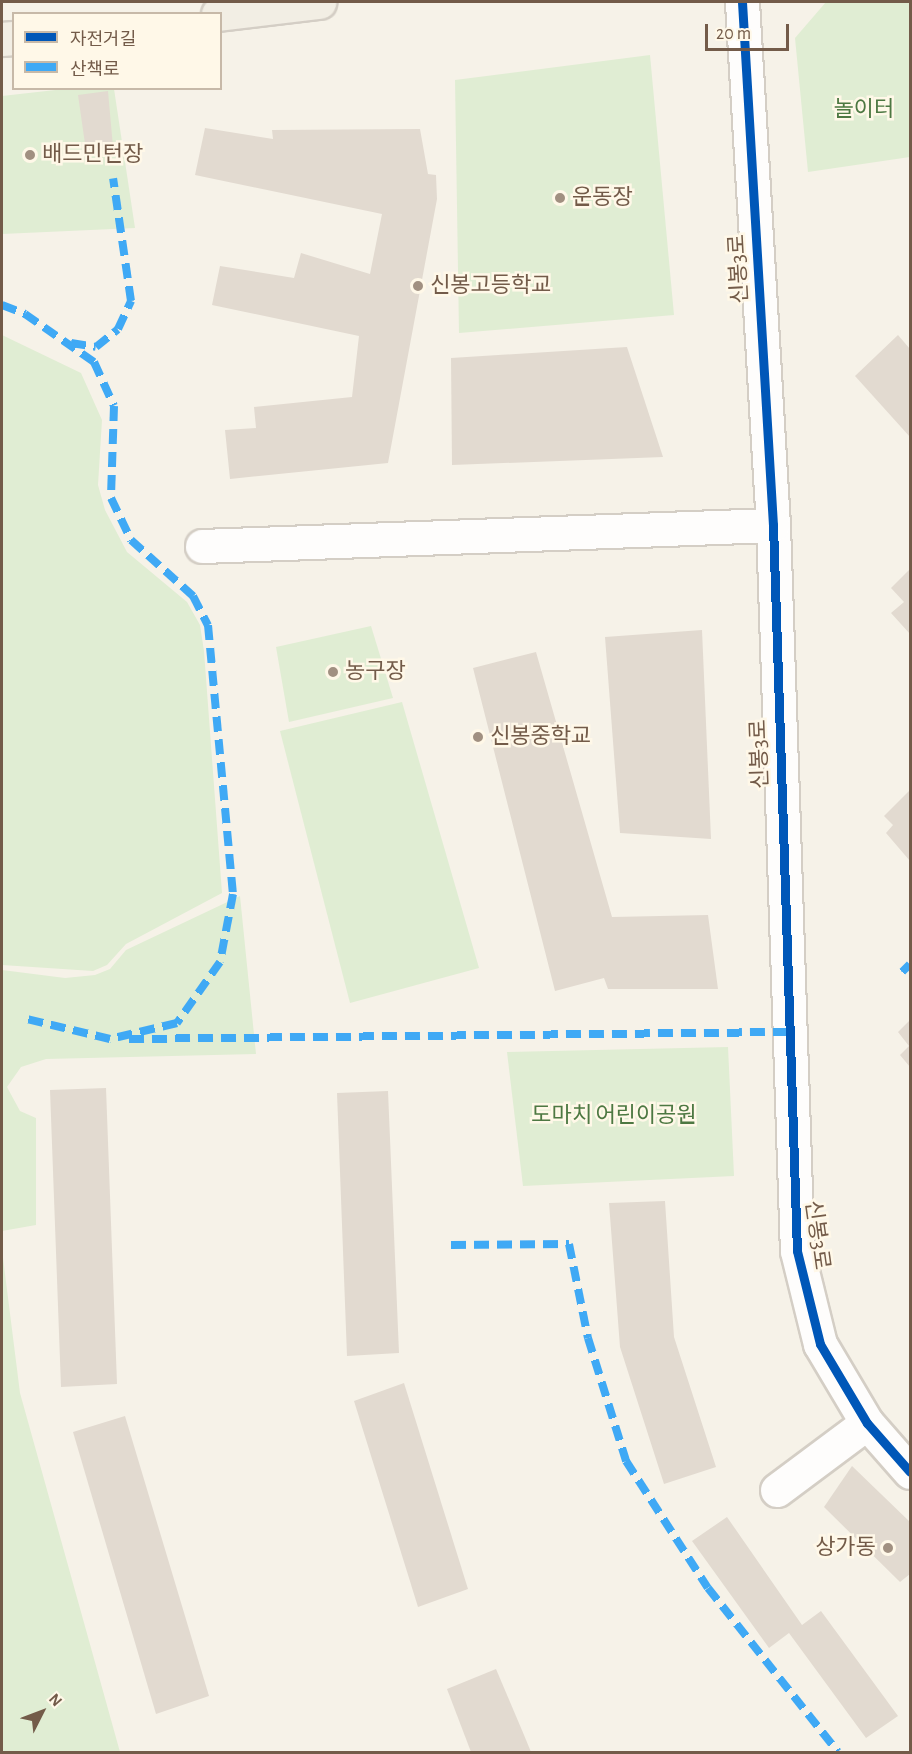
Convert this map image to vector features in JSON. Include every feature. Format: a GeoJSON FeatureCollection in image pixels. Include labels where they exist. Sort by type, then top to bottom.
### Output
{"type":"FeatureCollection","features":[{"type":"Feature","properties":{"kind":"main road"},"geometry":{"type":"LineString","coordinates":[[222,14],[319,2]]}},
{"type":"Feature","properties":{"kind":"street","name":"신봉3로"},"geometry":{"type":"LineString","coordinates":[[742,2],[773,525],[791,1200],[797,1251],[820,1344],[867,1423],[910,1472]]}},
{"type":"Feature","properties":{"kind":"street"},"geometry":{"type":"LineString","coordinates":[[202,546],[773,525]]}},
{"type":"Feature","properties":{"kind":"street"},"geometry":{"type":"LineString","coordinates":[[777,1490],[867,1423]]}},
{"type":"Feature","properties":{"kind":"green space","name":"놀이터"},"geometry":{"type":"Polygon","coordinates":[[[826,2],[910,2],[910,157],[808,172],[795,38],[826,2]]]}},
{"type":"Feature","properties":{"kind":"green space","name":"운동장"},"geometry":{"type":"Polygon","coordinates":[[[650,55],[674,315],[459,333],[455,80],[650,55]]]}},
{"type":"Feature","properties":{"kind":"green space"},"geometry":{"type":"Polygon","coordinates":[[[55,90],[114,90],[135,228],[2,234],[2,96],[55,90]]]}},
{"type":"Feature","properties":{"kind":"green space"},"geometry":{"type":"Polygon","coordinates":[[[2,335],[81,373],[102,420],[98,485],[105,510],[127,552],[187,602],[200,625],[204,651],[222,893],[126,944],[107,965],[93,971],[2,965],[2,335]]]}},
{"type":"Feature","properties":{"kind":"green space","name":"농구장"},"geometry":{"type":"Polygon","coordinates":[[[371,626],[393,698],[289,722],[276,647],[371,626]]]}},
{"type":"Feature","properties":{"kind":"green space"},"geometry":{"type":"Polygon","coordinates":[[[402,702],[479,968],[350,1003],[280,731],[402,702]]]}},
{"type":"Feature","properties":{"kind":"green space"},"geometry":{"type":"Polygon","coordinates":[[[240,896],[256,1054],[46,1059],[21,1067],[7,1087],[20,1111],[36,1118],[36,1225],[2,1231],[2,970],[65,978],[95,975],[110,969],[126,950],[240,896]]]}},
{"type":"Feature","properties":{"kind":"green space","name":"도마치 어린이공원"},"geometry":{"type":"Polygon","coordinates":[[[728,1047],[734,1176],[523,1186],[507,1052],[728,1047]]]}},
{"type":"Feature","properties":{"kind":"green space"},"geometry":{"type":"Polygon","coordinates":[[[2,1250],[20,1393],[120,1752],[2,1752],[2,1250]]]}},
{"type":"Feature","properties":{"kind":"building"},"geometry":{"type":"Polygon","coordinates":[[[108,91],[113,147],[86,151],[78,95],[108,91]]]}},
{"type":"Feature","properties":{"kind":"building","name":"신봉고등학교"},"geometry":{"type":"Polygon","coordinates":[[[205,128],[273,139],[272,130],[420,129],[428,174],[436,175],[437,199],[388,463],[230,479],[225,430],[256,428],[254,407],[352,397],[359,336],[212,305],[220,266],[294,278],[301,253],[370,274],[382,214],[195,175],[205,128]]]}},
{"type":"Feature","properties":{"kind":"building"},"geometry":{"type":"Polygon","coordinates":[[[898,335],[910,349],[910,437],[855,376],[898,335]]]}},
{"type":"Feature","properties":{"kind":"building"},"geometry":{"type":"Polygon","coordinates":[[[627,347],[663,457],[452,465],[451,358],[627,347]]]}},
{"type":"Feature","properties":{"kind":"building"},"geometry":{"type":"Polygon","coordinates":[[[910,569],[910,634],[891,613],[904,602],[891,588],[910,569]]]}},
{"type":"Feature","properties":{"kind":"building"},"geometry":{"type":"Polygon","coordinates":[[[702,630],[711,839],[620,833],[605,637],[702,630]]]}},
{"type":"Feature","properties":{"kind":"building","name":"신봉중학교"},"geometry":{"type":"Polygon","coordinates":[[[536,652],[612,917],[708,915],[718,989],[608,989],[604,978],[555,991],[473,668],[536,652]]]}},
{"type":"Feature","properties":{"kind":"building"},"geometry":{"type":"Polygon","coordinates":[[[910,790],[910,861],[886,833],[893,825],[884,816],[910,790]]]}},
{"type":"Feature","properties":{"kind":"building"},"geometry":{"type":"Polygon","coordinates":[[[910,1020],[910,1067],[900,1055],[909,1046],[898,1032],[910,1020]]]}},
{"type":"Feature","properties":{"kind":"building"},"geometry":{"type":"Polygon","coordinates":[[[106,1088],[117,1384],[61,1387],[50,1090],[106,1088]]]}},
{"type":"Feature","properties":{"kind":"building"},"geometry":{"type":"Polygon","coordinates":[[[388,1091],[399,1353],[347,1356],[337,1093],[388,1091]]]}},
{"type":"Feature","properties":{"kind":"building"},"geometry":{"type":"Polygon","coordinates":[[[665,1201],[674,1337],[716,1467],[664,1484],[620,1347],[609,1203],[665,1201]]]}},
{"type":"Feature","properties":{"kind":"building"},"geometry":{"type":"Polygon","coordinates":[[[404,1383],[468,1589],[418,1607],[354,1401],[404,1383]]]}},
{"type":"Feature","properties":{"kind":"building"},"geometry":{"type":"Polygon","coordinates":[[[125,1416],[209,1696],[156,1714],[73,1432],[125,1416]]]}},
{"type":"Feature","properties":{"kind":"building","name":"상가동"},"geometry":{"type":"Polygon","coordinates":[[[852,1466],[910,1522],[910,1574],[900,1582],[824,1507],[852,1466]]]}},
{"type":"Feature","properties":{"kind":"building"},"geometry":{"type":"Polygon","coordinates":[[[727,1517],[802,1625],[821,1611],[898,1716],[866,1738],[789,1633],[769,1648],[692,1541],[727,1517]]]}},
{"type":"Feature","properties":{"kind":"building"},"geometry":{"type":"Polygon","coordinates":[[[496,1669],[531,1752],[471,1752],[447,1689],[496,1669]]]}},
{"type":"Feature","properties":{"kind":"marked path"},"geometry":{"type":"LineString","coordinates":[[71,343],[96,347],[118,329],[131,301],[113,178]]}},
{"type":"Feature","properties":{"kind":"marked path"},"geometry":{"type":"LineString","coordinates":[[2,305],[25,314],[94,362],[114,406],[111,498],[131,540],[193,596],[208,625],[233,894],[220,962],[177,1023],[110,1039],[27,1019]]}},
{"type":"Feature","properties":{"kind":"marked path"},"geometry":{"type":"LineString","coordinates":[[902,972],[910,964]]}},
{"type":"Feature","properties":{"kind":"marked path"},"geometry":{"type":"LineString","coordinates":[[129,1039],[789,1032]]}},
{"type":"Feature","properties":{"kind":"marked path"},"geometry":{"type":"LineString","coordinates":[[451,1245],[569,1244],[588,1338],[626,1461],[708,1588],[838,1752]]}},
{"type":"Feature","properties":{"kind":"cycle path"},"geometry":{"type":"LineString","coordinates":[[742,2],[773,525],[797,1251],[820,1344],[867,1423],[910,1472]]}},
{"type":"Feature","properties":{"kind":"place","name":"배드민턴장"},"geometry":{"type":"Point","coordinates":[30,155]}},
{"type":"Feature","properties":{"kind":"place","name":"운동장"},"geometry":{"type":"Point","coordinates":[560,198]}},
{"type":"Feature","properties":{"kind":"place","name":"신봉고등학교"},"geometry":{"type":"Point","coordinates":[418,286]}},
{"type":"Feature","properties":{"kind":"place","name":"농구장"},"geometry":{"type":"Point","coordinates":[333,672]}},
{"type":"Feature","properties":{"kind":"place","name":"신봉중학교"},"geometry":{"type":"Point","coordinates":[478,737]}},
{"type":"Feature","properties":{"kind":"place","name":"상가동"},"geometry":{"type":"Point","coordinates":[888,1548]}}]}
